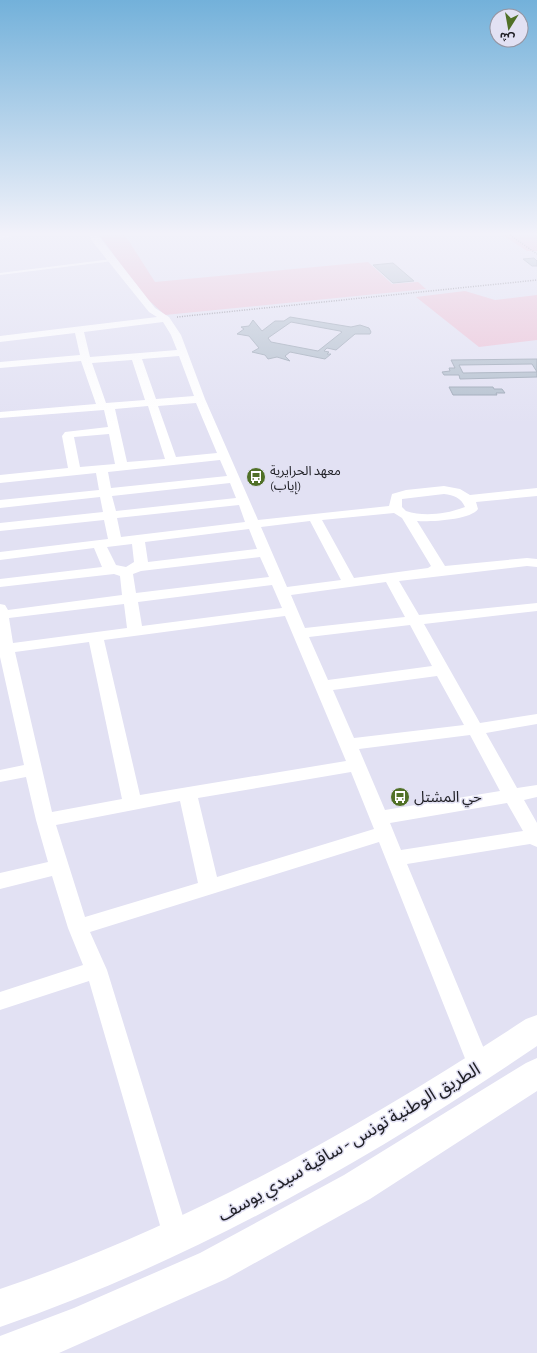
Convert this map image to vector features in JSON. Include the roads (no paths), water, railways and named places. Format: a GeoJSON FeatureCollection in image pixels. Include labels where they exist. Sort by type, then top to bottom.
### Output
{"type":"FeatureCollection","features":[{"type":"Feature","properties":{"kind":"highway","name":"الطريق الوطنية تونس - ساقية سيدي يوسف"},"geometry":{"type":"LineString","coordinates":[[0,1308],[50,1291],[177,1239],[289,1181],[480,1068],[537,1029]]}},
{"type":"Feature","properties":{"kind":"highway"},"geometry":{"type":"LineString","coordinates":[[8,1353],[80,1325],[213,1266],[357,1187],[537,1073]]}},
{"type":"Feature","properties":{"kind":"street"},"geometry":{"type":"LineString","coordinates":[[143,298],[152,310],[166,319],[183,353],[200,399],[289,611],[323,686],[396,858],[480,1068]]}},
{"type":"Feature","properties":{"kind":"street"},"geometry":{"type":"LineString","coordinates":[[0,339],[166,319]]}},
{"type":"Feature","properties":{"kind":"street"},"geometry":{"type":"LineString","coordinates":[[78,329],[85,360],[114,430],[122,467]]}},
{"type":"Feature","properties":{"kind":"street"},"geometry":{"type":"LineString","coordinates":[[0,366],[183,353]]}},
{"type":"Feature","properties":{"kind":"street"},"geometry":{"type":"LineString","coordinates":[[136,357],[172,462]]}},
{"type":"Feature","properties":{"kind":"street"},"geometry":{"type":"LineString","coordinates":[[0,415],[200,399]]}},
{"type":"Feature","properties":{"kind":"street"},"geometry":{"type":"LineString","coordinates":[[75,472],[68,436],[69,434],[114,430]]}},
{"type":"Feature","properties":{"kind":"street"},"geometry":{"type":"LineString","coordinates":[[0,479],[224,456]]}},
{"type":"Feature","properties":{"kind":"street"},"geometry":{"type":"LineString","coordinates":[[101,469],[115,541]]}},
{"type":"Feature","properties":{"kind":"street"},"geometry":{"type":"LineString","coordinates":[[0,504],[234,479]]}},
{"type":"Feature","properties":{"kind":"street"},"geometry":{"type":"LineString","coordinates":[[408,518],[418,519],[463,514],[472,509],[470,502],[456,492],[444,490],[406,494],[396,497],[394,502],[397,509],[408,518],[435,559],[438,567],[432,572]]}},
{"type":"Feature","properties":{"kind":"street"},"geometry":{"type":"LineString","coordinates":[[470,502],[537,492]]}},
{"type":"Feature","properties":{"kind":"street"},"geometry":{"type":"LineString","coordinates":[[470,502],[537,498]]}},
{"type":"Feature","properties":{"kind":"street"},"geometry":{"type":"LineString","coordinates":[[0,527],[110,514],[243,501]]}},
{"type":"Feature","properties":{"kind":"street"},"geometry":{"type":"LineString","coordinates":[[0,556],[253,524],[397,509]]}},
{"type":"Feature","properties":{"kind":"street"},"geometry":{"type":"LineString","coordinates":[[314,517],[348,582]]}},
{"type":"Feature","properties":{"kind":"street"},"geometry":{"type":"LineString","coordinates":[[99,543],[108,565],[126,569],[142,561],[138,539]]}},
{"type":"Feature","properties":{"kind":"street"},"geometry":{"type":"LineString","coordinates":[[0,583],[265,552]]}},
{"type":"Feature","properties":{"kind":"street"},"geometry":{"type":"LineString","coordinates":[[177,1239],[96,970],[78,928],[58,867],[33,769],[6,649],[0,611],[279,586],[348,582],[390,576],[527,562],[537,563]]}},
{"type":"Feature","properties":{"kind":"street"},"geometry":{"type":"LineString","coordinates":[[126,569],[129,599],[135,631]]}},
{"type":"Feature","properties":{"kind":"street"},"geometry":{"type":"LineString","coordinates":[[390,576],[474,730],[536,838],[396,858]]}},
{"type":"Feature","properties":{"kind":"street"},"geometry":{"type":"LineString","coordinates":[[300,633],[537,607]]}},
{"type":"Feature","properties":{"kind":"street"},"geometry":{"type":"LineString","coordinates":[[6,649],[289,611]]}},
{"type":"Feature","properties":{"kind":"street"},"geometry":{"type":"LineString","coordinates":[[96,637],[132,802]]}},
{"type":"Feature","properties":{"kind":"street"},"geometry":{"type":"LineString","coordinates":[[323,686],[442,670]]}},
{"type":"Feature","properties":{"kind":"street"},"geometry":{"type":"LineString","coordinates":[[348,745],[474,730],[537,719]]}},
{"type":"Feature","properties":{"kind":"street"},"geometry":{"type":"LineString","coordinates":[[45,820],[132,802],[188,795],[357,765]]}},
{"type":"Feature","properties":{"kind":"street"},"geometry":{"type":"LineString","coordinates":[[0,776],[33,769]]}},
{"type":"Feature","properties":{"kind":"street"},"geometry":{"type":"LineString","coordinates":[[78,928],[209,888],[382,826],[511,795],[537,791]]}},
{"type":"Feature","properties":{"kind":"street"},"geometry":{"type":"LineString","coordinates":[[188,795],[209,888]]}},
{"type":"Feature","properties":{"kind":"street"},"geometry":{"type":"LineString","coordinates":[[0,882],[58,867]]}},
{"type":"Feature","properties":{"kind":"street"},"geometry":{"type":"LineString","coordinates":[[0,1001],[96,970]]}},
{"type":"Feature","properties":{"kind":"place","name":"معهد الحرايرية (إياب)"},"geometry":{"type":"Point","coordinates":[256,477]}},
{"type":"Feature","properties":{"kind":"place","name":"حي المشتل"},"geometry":{"type":"Point","coordinates":[400,797]}}]}
